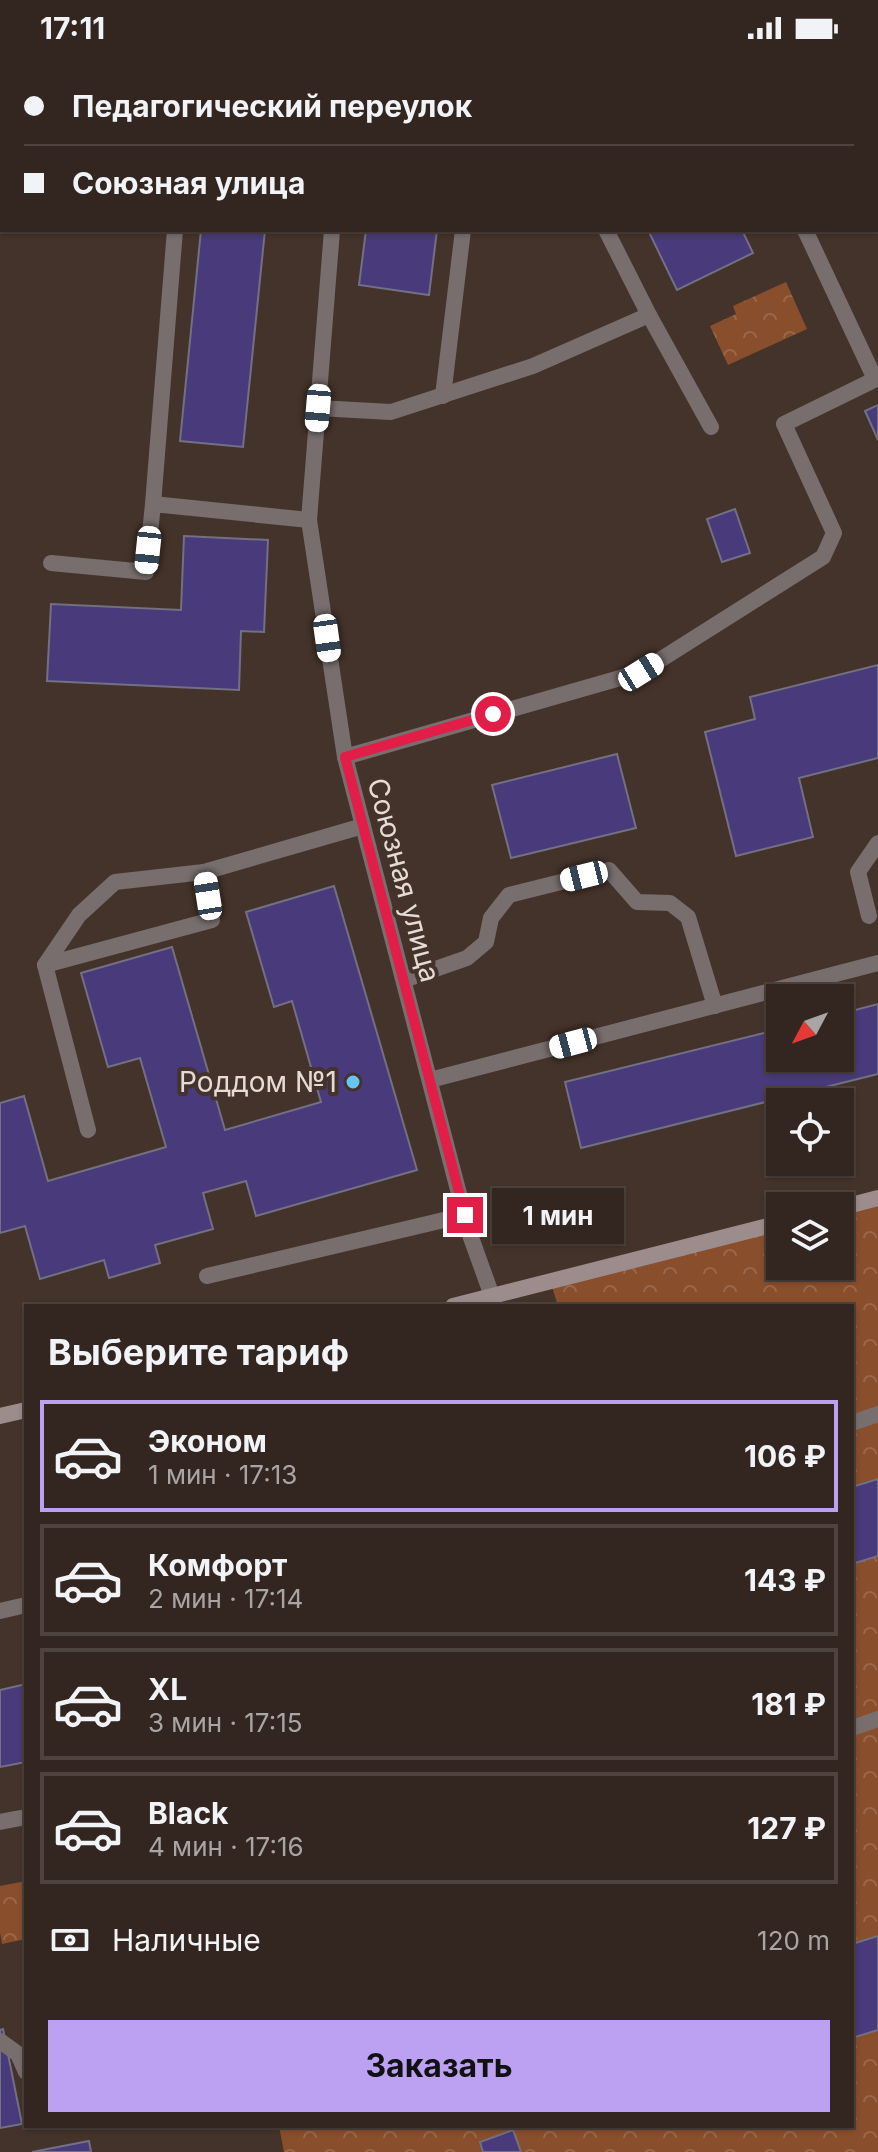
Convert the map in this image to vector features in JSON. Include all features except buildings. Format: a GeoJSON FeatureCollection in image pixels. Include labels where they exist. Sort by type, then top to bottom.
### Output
{"type":"FeatureCollection","features":[{"type":"Feature","properties":{"kind":"street"},"geometry":{"type":"LineString","coordinates":[[51,563],[146,572],[175,232]]}},
{"type":"Feature","properties":{"kind":"street","name":"Союзная улица"},"geometry":{"type":"LineString","coordinates":[[332,232],[309,520],[345,757],[465,1215],[494,1301]]}},
{"type":"Feature","properties":{"kind":"street"},"geometry":{"type":"LineString","coordinates":[[443,396],[463,232]]}},
{"type":"Feature","properties":{"kind":"street"},"geometry":{"type":"LineString","coordinates":[[607,232],[711,427]]}},
{"type":"Feature","properties":{"kind":"street"},"geometry":{"type":"LineString","coordinates":[[345,757],[641,672],[823,557],[834,533],[784,424],[877,378],[806,232]]}},
{"type":"Feature","properties":{"kind":"street"},"geometry":{"type":"LineString","coordinates":[[318,408],[391,412],[533,366],[649,315]]}},
{"type":"Feature","properties":{"kind":"street"},"geometry":{"type":"LineString","coordinates":[[153,504],[309,520]]}},
{"type":"Feature","properties":{"kind":"street"},"geometry":{"type":"LineString","coordinates":[[88,1130],[45,965],[79,915],[115,882],[204,872],[363,826]]}},
{"type":"Feature","properties":{"kind":"street"},"geometry":{"type":"LineString","coordinates":[[869,916],[858,872],[878,843]]}},
{"type":"Feature","properties":{"kind":"street"},"geometry":{"type":"LineString","coordinates":[[404,980],[467,958],[486,942],[491,918],[509,895],[609,870],[637,902],[670,903],[688,917],[715,1006]]}},
{"type":"Feature","properties":{"kind":"street"},"geometry":{"type":"LineString","coordinates":[[45,965],[212,920],[204,872]]}},
{"type":"Feature","properties":{"kind":"street"},"geometry":{"type":"LineString","coordinates":[[430,1080],[878,963]]}},
{"type":"Feature","properties":{"kind":"street"},"geometry":{"type":"LineString","coordinates":[[854,1204],[878,1198]]}},
{"type":"Feature","properties":{"kind":"street"},"geometry":{"type":"LineString","coordinates":[[207,1276],[465,1215]]}},
{"type":"Feature","properties":{"kind":"street"},"geometry":{"type":"LineString","coordinates":[[469,1304],[494,1301],[766,1227]]}},
{"type":"Feature","properties":{"kind":"street"},"geometry":{"type":"LineString","coordinates":[[0,1416],[24,1410]]}},
{"type":"Feature","properties":{"kind":"street"},"geometry":{"type":"LineString","coordinates":[[854,1422],[878,1414]]}},
{"type":"Feature","properties":{"kind":"street"},"geometry":{"type":"LineString","coordinates":[[0,1611],[24,1605]]}},
{"type":"Feature","properties":{"kind":"street"},"geometry":{"type":"LineString","coordinates":[[854,1727],[878,1719]]}},
{"type":"Feature","properties":{"kind":"street"},"geometry":{"type":"LineString","coordinates":[[0,1822],[24,1817]]}},
{"type":"Feature","properties":{"kind":"street"},"geometry":{"type":"LineString","coordinates":[[0,2041],[18,2054],[24,2068]]}},
{"type":"Feature","properties":{"kind":"green space"},"geometry":{"type":"Polygon","coordinates":[[[786,282],[807,329],[728,365],[710,326],[736,314],[733,306],[786,282]]]}},
{"type":"Feature","properties":{"kind":"green space"},"geometry":{"type":"Polygon","coordinates":[[[878,1194],[878,2152],[284,2152],[279,2128],[854,2128],[854,1304],[557,1304],[549,1277],[766,1223],[766,1280],[854,1280],[854,1200],[878,1194]]]}},
{"type":"Feature","properties":{"kind":"green space"},"geometry":{"type":"Polygon","coordinates":[[[24,1881],[24,1939],[2,1944],[0,1886],[24,1881]]]}},
{"type":"Feature","properties":{"kind":"place","name":"Роддом №1"},"geometry":{"type":"Point","coordinates":[353,1082]}},
{"type":"Feature","properties":{"kind":"route"},"geometry":{"type":"LineString","coordinates":[[465,1215],[345,757],[493,714]]}}]}
